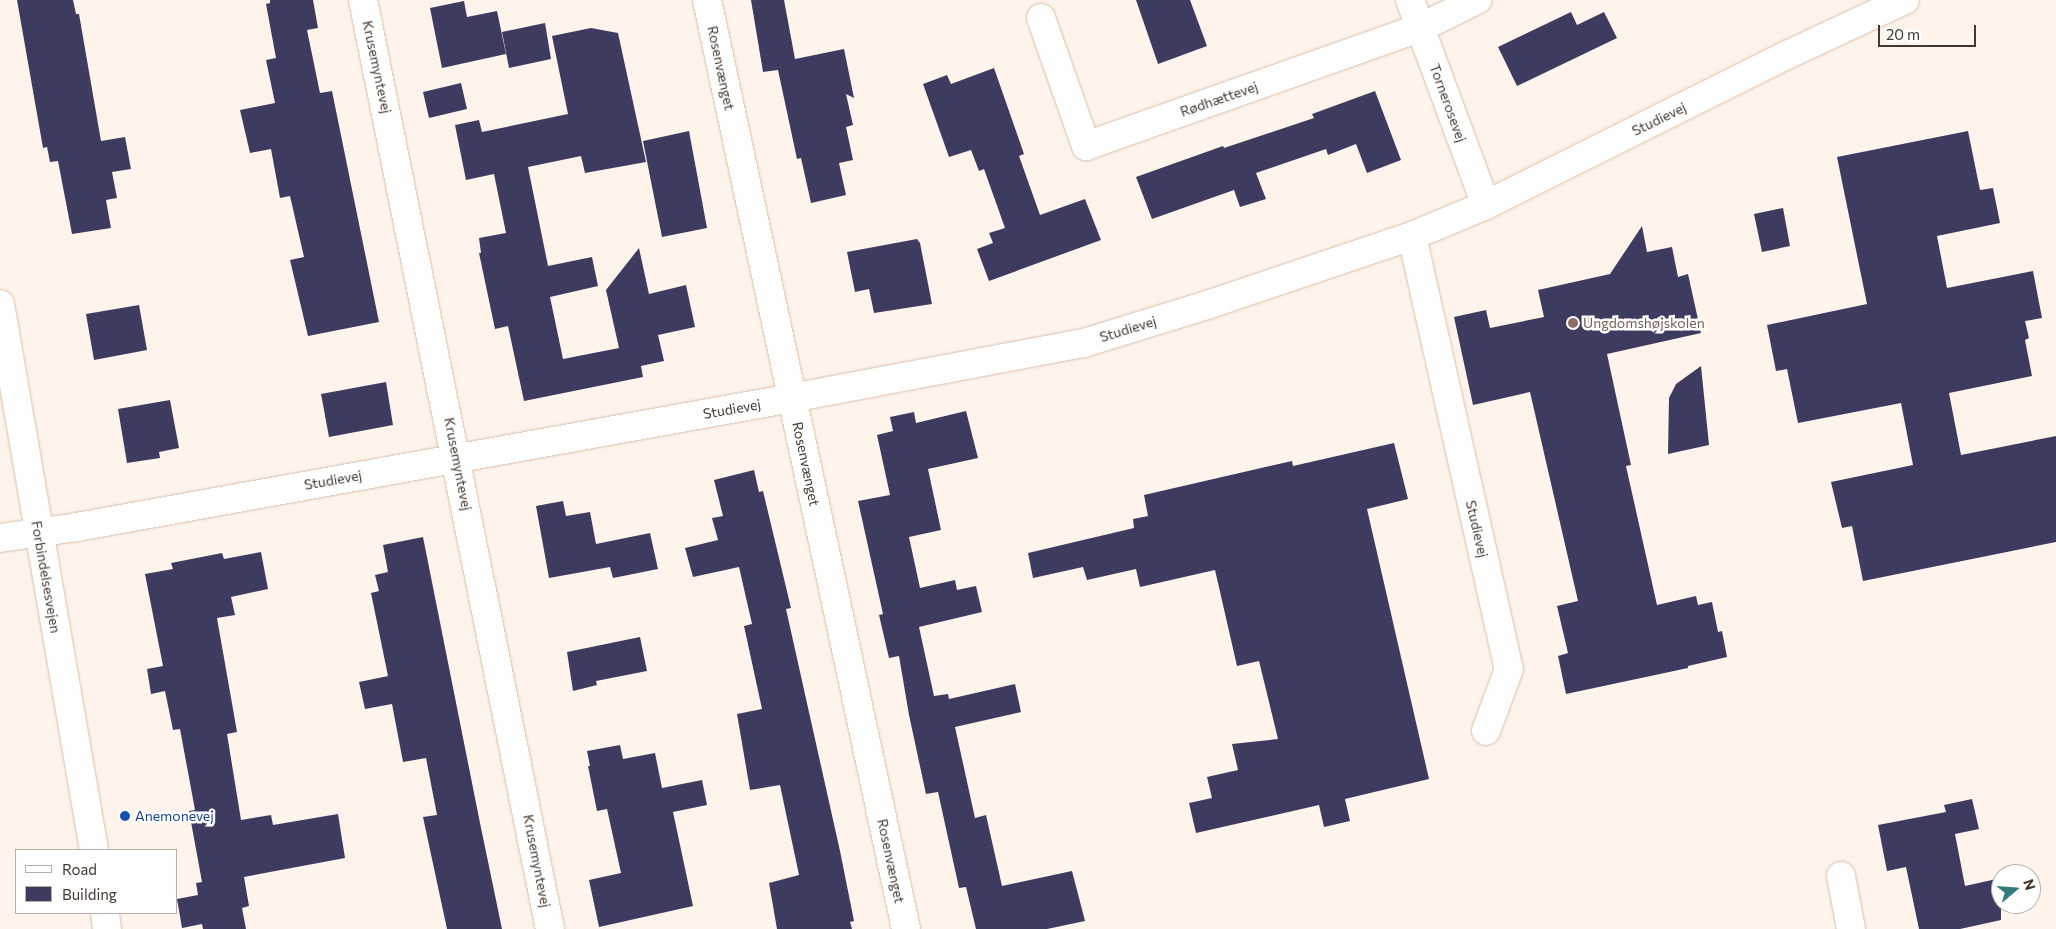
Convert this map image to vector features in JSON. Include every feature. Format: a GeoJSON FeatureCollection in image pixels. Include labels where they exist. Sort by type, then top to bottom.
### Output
{"type":"FeatureCollection","features":[{"type":"Feature","properties":{"kind":"street","name":"Krusemyntevej"},"geometry":{"type":"LineString","coordinates":[[363,0],[457,458],[550,929]]}},
{"type":"Feature","properties":{"kind":"street","name":"Rosenvænget"},"geometry":{"type":"LineString","coordinates":[[707,0],[906,929]]}},
{"type":"Feature","properties":{"kind":"street","name":"Tornerosevej"},"geometry":{"type":"LineString","coordinates":[[1410,0],[1486,205]]}},
{"type":"Feature","properties":{"kind":"street","name":"Rødhættevej"},"geometry":{"type":"LineString","coordinates":[[1041,18],[1086,146],[1420,28],[1477,0]]}},
{"type":"Feature","properties":{"kind":"street","name":"Studievej"},"geometry":{"type":"LineString","coordinates":[[0,538],[792,398],[1084,343],[1210,304],[1412,236],[1486,205],[1787,55],[1905,0]]}},
{"type":"Feature","properties":{"kind":"street","name":"Studievej"},"geometry":{"type":"LineString","coordinates":[[1412,236],[1509,669],[1486,731]]}},
{"type":"Feature","properties":{"kind":"street","name":"Forbindelsesvejen"},"geometry":{"type":"LineString","coordinates":[[0,304],[94,849]]}},
{"type":"Feature","properties":{"kind":"street"},"geometry":{"type":"LineString","coordinates":[[1841,876],[1851,929]]}},
{"type":"Feature","properties":{"kind":"street"},"geometry":{"type":"LineString","coordinates":[[105,914],[108,929]]}},
{"type":"Feature","properties":{"kind":"building"},"geometry":{"type":"Polygon","coordinates":[[[17,0],[73,0],[76,14],[79,14],[101,141],[125,137],[131,169],[112,172],[117,198],[106,200],[111,228],[72,234],[58,161],[50,162],[47,147],[43,148],[17,0]]]}},
{"type":"Feature","properties":{"kind":"building"},"geometry":{"type":"Polygon","coordinates":[[[270,0],[313,0],[318,28],[307,30],[320,93],[332,91],[379,322],[308,336],[290,260],[304,257],[290,196],[280,198],[271,149],[250,153],[240,110],[275,103],[266,60],[276,58],[266,4],[270,3],[270,0]]]}},
{"type":"Feature","properties":{"kind":"building"},"geometry":{"type":"Polygon","coordinates":[[[751,0],[784,0],[795,59],[844,49],[854,98],[846,94],[853,125],[846,127],[853,160],[839,163],[846,195],[811,203],[801,158],[797,159],[778,70],[763,72],[751,0]]]}},
{"type":"Feature","properties":{"kind":"building"},"geometry":{"type":"Polygon","coordinates":[[[1136,0],[1190,0],[1207,46],[1158,64],[1136,0]]]}},
{"type":"Feature","properties":{"kind":"building"},"geometry":{"type":"Polygon","coordinates":[[[464,1],[467,17],[497,11],[506,54],[442,68],[430,8],[464,1]]]}},
{"type":"Feature","properties":{"kind":"building"},"geometry":{"type":"Polygon","coordinates":[[[1571,12],[1577,25],[1604,12],[1617,38],[1517,86],[1498,47],[1571,12]]]}},
{"type":"Feature","properties":{"kind":"building"},"geometry":{"type":"Polygon","coordinates":[[[545,23],[551,59],[509,68],[502,32],[545,23]]]}},
{"type":"Feature","properties":{"kind":"building"},"geometry":{"type":"Polygon","coordinates":[[[591,28],[618,33],[646,162],[585,173],[581,156],[528,167],[548,266],[592,257],[598,286],[550,297],[563,359],[619,348],[606,290],[639,248],[649,294],[686,285],[695,327],[658,335],[664,361],[641,366],[643,377],[524,401],[508,326],[495,329],[479,253],[481,253],[479,238],[506,233],[494,174],[466,180],[455,125],[479,120],[482,132],[568,114],[552,36],[591,28]]]}},
{"type":"Feature","properties":{"kind":"building"},"geometry":{"type":"Polygon","coordinates":[[[994,68],[1024,154],[1019,156],[1040,215],[1085,199],[1101,240],[989,281],[977,249],[993,243],[989,233],[1005,228],[984,169],[979,171],[971,150],[949,157],[923,84],[947,75],[951,84],[994,68]]]}},
{"type":"Feature","properties":{"kind":"building"},"geometry":{"type":"Polygon","coordinates":[[[461,83],[467,109],[429,118],[423,92],[461,83]]]}},
{"type":"Feature","properties":{"kind":"building"},"geometry":{"type":"Polygon","coordinates":[[[1375,91],[1401,160],[1367,173],[1356,144],[1328,155],[1326,149],[1256,173],[1266,199],[1240,207],[1234,190],[1152,219],[1136,177],[1223,146],[1224,148],[1314,118],[1312,114],[1375,91]]]}},
{"type":"Feature","properties":{"kind":"building"},"geometry":{"type":"Polygon","coordinates":[[[689,131],[707,228],[662,237],[643,141],[689,131]]]}},
{"type":"Feature","properties":{"kind":"building"},"geometry":{"type":"Polygon","coordinates":[[[1968,131],[1980,190],[1993,188],[2000,223],[1937,236],[1947,288],[2033,271],[2042,318],[2025,321],[2029,338],[2025,340],[2032,376],[1949,393],[1961,455],[2056,436],[2056,542],[1863,581],[1852,526],[1842,528],[1831,482],[1913,465],[1901,403],[1798,423],[1787,369],[1776,371],[1767,325],[1867,304],[1837,157],[1968,131]]]}},
{"type":"Feature","properties":{"kind":"building"},"geometry":{"type":"Polygon","coordinates":[[[1783,208],[1790,246],[1762,252],[1754,214],[1783,208]]]}},
{"type":"Feature","properties":{"kind":"building"},"geometry":{"type":"Polygon","coordinates":[[[1642,226],[1647,252],[1672,247],[1678,277],[1688,274],[1701,333],[1607,354],[1631,465],[1626,466],[1657,605],[1696,596],[1698,605],[1712,602],[1718,632],[1722,631],[1727,657],[1688,666],[1688,668],[1566,694],[1558,656],[1568,653],[1557,606],[1578,601],[1530,392],[1473,405],[1454,317],[1486,310],[1490,328],[1544,317],[1538,290],[1610,274],[1642,226]]]}},
{"type":"Feature","properties":{"kind":"building"},"geometry":{"type":"Polygon","coordinates":[[[917,239],[920,243],[932,304],[874,313],[869,289],[855,292],[847,252],[917,239]]]}},
{"type":"Feature","properties":{"kind":"building"},"geometry":{"type":"Polygon","coordinates":[[[139,305],[147,350],[94,360],[86,314],[139,305]]]}},
{"type":"Feature","properties":{"kind":"building"},"geometry":{"type":"Polygon","coordinates":[[[1701,366],[1709,445],[1668,454],[1669,398],[1676,384],[1701,366]]]}},
{"type":"Feature","properties":{"kind":"building"},"geometry":{"type":"Polygon","coordinates":[[[386,382],[393,425],[329,437],[321,394],[386,382]]]}},
{"type":"Feature","properties":{"kind":"building"},"geometry":{"type":"Polygon","coordinates":[[[170,400],[179,448],[159,452],[160,458],[127,463],[118,409],[170,400]]]}},
{"type":"Feature","properties":{"kind":"building"},"geometry":{"type":"Polygon","coordinates":[[[966,411],[978,458],[928,469],[941,530],[909,537],[920,588],[955,580],[957,590],[976,586],[982,612],[919,627],[934,696],[948,694],[949,699],[1015,684],[1021,712],[955,727],[975,818],[986,815],[1002,886],[1072,871],[1085,921],[1047,929],[976,929],[966,887],[959,888],[938,792],[926,794],[909,715],[899,656],[889,658],[879,615],[883,614],[858,501],[890,495],[877,435],[893,431],[890,417],[914,412],[916,423],[966,411]]]}},
{"type":"Feature","properties":{"kind":"building"},"geometry":{"type":"Polygon","coordinates":[[[1394,443],[1408,499],[1367,509],[1429,779],[1345,799],[1350,821],[1324,827],[1319,805],[1196,833],[1189,803],[1212,798],[1207,777],[1238,770],[1232,744],[1278,739],[1259,661],[1237,666],[1215,570],[1140,587],[1136,569],[1087,580],[1083,567],[1033,578],[1028,553],[1134,528],[1133,519],[1148,516],[1144,495],[1292,461],[1293,466],[1394,443]]]}},
{"type":"Feature","properties":{"kind":"building"},"geometry":{"type":"Polygon","coordinates":[[[754,470],[759,492],[763,491],[791,608],[786,609],[840,851],[854,921],[850,922],[852,929],[777,929],[769,883],[799,875],[780,785],[750,790],[737,714],[762,709],[744,626],[752,624],[739,567],[693,577],[685,548],[718,540],[712,518],[723,516],[714,480],[754,470]]]}},
{"type":"Feature","properties":{"kind":"building"},"geometry":{"type":"Polygon","coordinates":[[[563,501],[566,516],[590,512],[596,544],[650,533],[658,569],[613,578],[610,567],[549,578],[536,506],[563,501]]]}},
{"type":"Feature","properties":{"kind":"building"},"geometry":{"type":"Polygon","coordinates":[[[423,537],[502,929],[447,929],[423,817],[437,815],[426,758],[403,762],[392,704],[365,709],[359,682],[388,676],[371,593],[379,591],[375,575],[388,572],[383,545],[423,537]]]}},
{"type":"Feature","properties":{"kind":"building"},"geometry":{"type":"Polygon","coordinates":[[[261,552],[268,589],[231,597],[235,615],[217,618],[237,732],[227,734],[241,820],[271,815],[273,825],[338,814],[345,858],[244,877],[249,906],[242,908],[246,929],[203,929],[202,924],[182,928],[178,899],[198,895],[196,883],[202,882],[189,811],[195,810],[180,729],[173,730],[165,691],[151,694],[147,669],[163,666],[145,574],[173,569],[171,563],[222,553],[224,559],[261,552]]]}},
{"type":"Feature","properties":{"kind":"building"},"geometry":{"type":"Polygon","coordinates":[[[640,637],[647,671],[596,681],[597,685],[573,691],[567,652],[640,637]]]}},
{"type":"Feature","properties":{"kind":"building"},"geometry":{"type":"Polygon","coordinates":[[[620,745],[623,759],[655,753],[662,788],[702,780],[707,805],[673,812],[693,906],[599,927],[589,880],[621,873],[607,809],[597,811],[587,751],[620,745]]]}},
{"type":"Feature","properties":{"kind":"building"},"geometry":{"type":"Polygon","coordinates":[[[1972,799],[1979,829],[1955,834],[1965,886],[1991,880],[1991,914],[2001,914],[2001,920],[1960,929],[1919,929],[1906,867],[1887,871],[1878,825],[1946,812],[1944,805],[1972,799]]]}},
{"type":"Feature","properties":{"kind":"place","name":"Ungdomshøjskolen"},"geometry":{"type":"Point","coordinates":[1573,323]}},
{"type":"Feature","properties":{"kind":"place","name":"Anemonevej"},"geometry":{"type":"Point","coordinates":[125,816]}}]}
